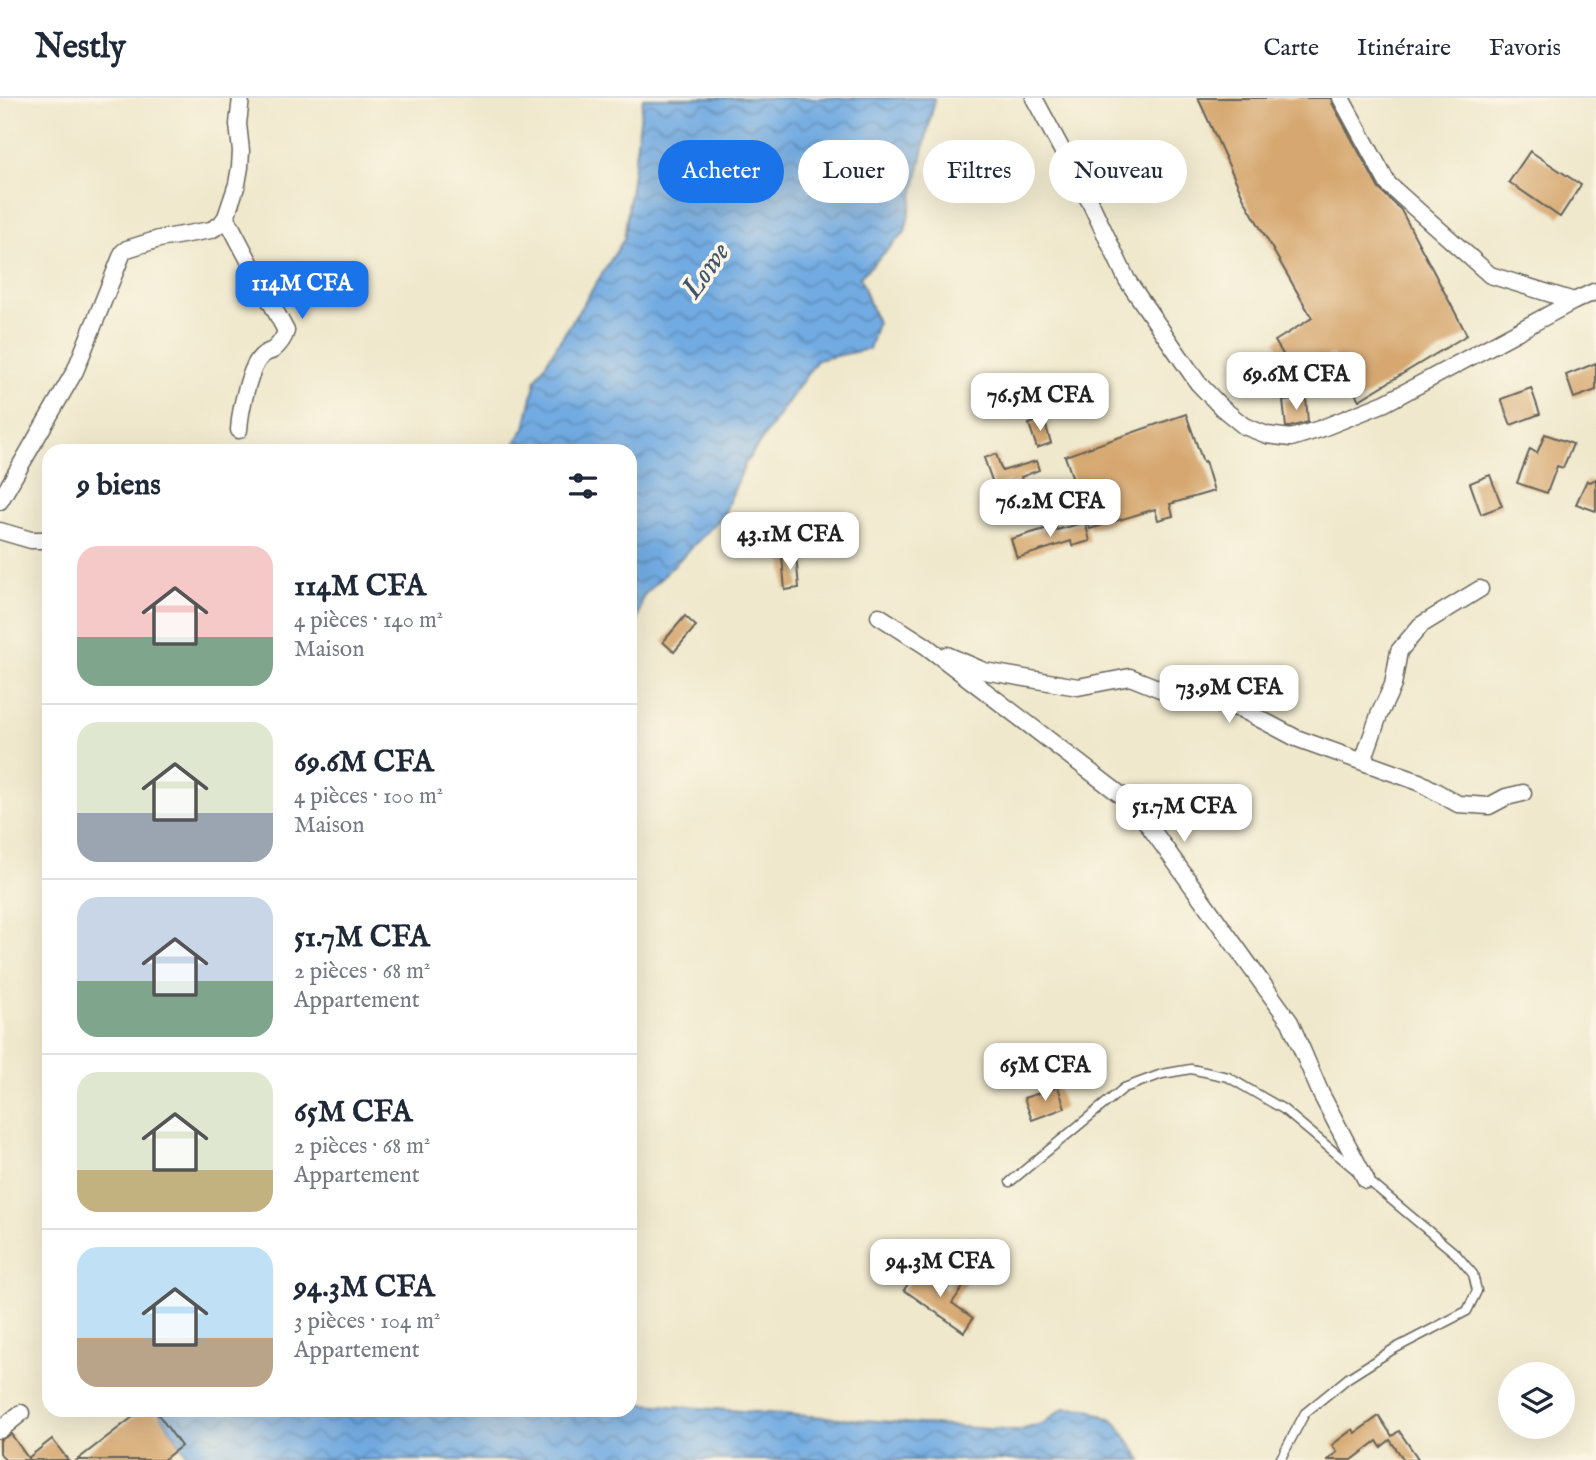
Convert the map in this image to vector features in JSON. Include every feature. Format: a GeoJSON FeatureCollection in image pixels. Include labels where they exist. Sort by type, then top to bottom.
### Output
{"type":"FeatureCollection","features":[{"type":"Feature","properties":{"kind":"street"},"geometry":{"type":"LineString","coordinates":[[0,501],[75,371],[123,252],[159,239],[211,230],[226,216],[239,176],[241,151],[238,124],[241,98]]}},
{"type":"Feature","properties":{"kind":"street"},"geometry":{"type":"LineString","coordinates":[[1034,98],[1091,204],[1127,280],[1198,383],[1244,426],[1267,435],[1291,438],[1385,403],[1596,291]]}},
{"type":"Feature","properties":{"kind":"street"},"geometry":{"type":"LineString","coordinates":[[1341,98],[1388,184],[1490,275],[1574,301]]}},
{"type":"Feature","properties":{"kind":"street"},"geometry":{"type":"LineString","coordinates":[[226,216],[286,331],[276,347],[258,361],[252,373],[241,411],[239,430]]}},
{"type":"Feature","properties":{"kind":"street"},"geometry":{"type":"LineString","coordinates":[[0,531],[31,540],[42,540]]}},
{"type":"Feature","properties":{"kind":"street"},"geometry":{"type":"LineString","coordinates":[[1363,761],[1393,685],[1398,651],[1421,625],[1480,589]]}},
{"type":"Feature","properties":{"kind":"street"},"geometry":{"type":"LineString","coordinates":[[879,615],[926,646],[1134,805],[1290,1022],[1321,1094],[1366,1180]]}},
{"type":"Feature","properties":{"kind":"street"},"geometry":{"type":"LineString","coordinates":[[926,646],[984,671],[1078,687],[1130,677],[1170,693],[1241,709],[1296,738],[1419,782],[1458,804],[1489,806],[1506,797],[1522,793]]}},
{"type":"Feature","properties":{"kind":"street"},"geometry":{"type":"LineString","coordinates":[[0,1430],[21,1413]]}},
{"type":"Feature","properties":{"kind":"lane"},"geometry":{"type":"LineString","coordinates":[[1010,1182],[1124,1088],[1162,1074],[1191,1069],[1228,1077],[1283,1109],[1456,1254],[1472,1274],[1476,1291],[1467,1311],[1392,1350],[1348,1378],[1306,1413],[1280,1460]]}},
{"type":"Feature","properties":{"kind":"water","name":"Lowe"},"geometry":{"type":"Polygon","coordinates":[[[643,98],[935,98],[926,140],[923,140],[923,152],[905,232],[860,277],[877,323],[869,349],[817,360],[745,464],[723,516],[643,596],[637,621],[637,444],[514,444],[525,428],[536,379],[624,239],[643,98]]]}},
{"type":"Feature","properties":{"kind":"water"},"geometry":{"type":"Polygon","coordinates":[[[637,1404],[1017,1431],[1042,1424],[1064,1408],[1087,1409],[1115,1421],[1142,1460],[191,1460],[162,1417],[637,1417],[637,1404]]]}},
{"type":"Feature","properties":{"kind":"building"},"geometry":{"type":"Polygon","coordinates":[[[1198,98],[1331,98],[1379,189],[1401,210],[1467,335],[1359,400],[1332,354],[1296,376],[1275,341],[1312,318],[1245,201],[1198,98]]]}},
{"type":"Feature","properties":{"kind":"building"},"geometry":{"type":"Polygon","coordinates":[[[1530,151],[1581,185],[1560,217],[1509,182],[1530,151]]]}},
{"type":"Feature","properties":{"kind":"building"},"geometry":{"type":"Polygon","coordinates":[[[1596,363],[1596,390],[1574,398],[1566,375],[1596,363]]]}},
{"type":"Feature","properties":{"kind":"building"},"geometry":{"type":"Polygon","coordinates":[[[1531,388],[1540,414],[1511,425],[1501,399],[1531,388]]]}},
{"type":"Feature","properties":{"kind":"building"},"geometry":{"type":"Polygon","coordinates":[[[1306,398],[1308,422],[1286,427],[1283,401],[1306,398]]]}},
{"type":"Feature","properties":{"kind":"building"},"geometry":{"type":"Polygon","coordinates":[[[1186,414],[1214,491],[1170,504],[1173,516],[1158,520],[1155,509],[1090,529],[1065,456],[1186,414]]]}},
{"type":"Feature","properties":{"kind":"building"},"geometry":{"type":"Polygon","coordinates":[[[1044,419],[1051,443],[1037,448],[1029,424],[1044,419]]]}},
{"type":"Feature","properties":{"kind":"building"},"geometry":{"type":"Polygon","coordinates":[[[1545,434],[1573,444],[1563,468],[1557,466],[1547,493],[1517,483],[1530,449],[1537,453],[1545,434]]]}},
{"type":"Feature","properties":{"kind":"building"},"geometry":{"type":"Polygon","coordinates":[[[996,454],[1002,471],[1036,461],[1039,470],[1021,477],[1022,481],[1011,484],[1010,481],[994,486],[984,458],[996,454]]]}},
{"type":"Feature","properties":{"kind":"building"},"geometry":{"type":"Polygon","coordinates":[[[1490,475],[1502,506],[1481,514],[1470,483],[1490,475]]]}},
{"type":"Feature","properties":{"kind":"building"},"geometry":{"type":"Polygon","coordinates":[[[1596,479],[1596,511],[1576,504],[1587,480],[1590,482],[1596,479]]]}},
{"type":"Feature","properties":{"kind":"building"},"geometry":{"type":"Polygon","coordinates":[[[1085,522],[1090,541],[1072,546],[1071,541],[1017,558],[1011,539],[1055,526],[1057,530],[1085,522]]]}},
{"type":"Feature","properties":{"kind":"building"},"geometry":{"type":"Polygon","coordinates":[[[796,555],[799,588],[785,590],[782,556],[796,555]]]}},
{"type":"Feature","properties":{"kind":"building"},"geometry":{"type":"Polygon","coordinates":[[[685,616],[696,626],[674,652],[663,642],[685,616]]]}},
{"type":"Feature","properties":{"kind":"building"},"geometry":{"type":"Polygon","coordinates":[[[1058,1087],[1065,1108],[1032,1120],[1024,1098],[1058,1087]]]}},
{"type":"Feature","properties":{"kind":"building"},"geometry":{"type":"Polygon","coordinates":[[[917,1270],[946,1290],[956,1276],[966,1283],[952,1303],[973,1318],[964,1332],[904,1290],[917,1270]]]}},
{"type":"Feature","properties":{"kind":"building"},"geometry":{"type":"Polygon","coordinates":[[[1379,1416],[1392,1436],[1399,1431],[1419,1460],[1404,1460],[1390,1440],[1381,1447],[1377,1441],[1352,1460],[1328,1460],[1337,1452],[1332,1445],[1353,1429],[1355,1433],[1379,1416]]]}},
{"type":"Feature","properties":{"kind":"building"},"geometry":{"type":"Polygon","coordinates":[[[133,1417],[160,1417],[181,1446],[163,1460],[77,1460],[133,1417]]]}},
{"type":"Feature","properties":{"kind":"building"},"geometry":{"type":"Polygon","coordinates":[[[11,1434],[28,1458],[52,1439],[68,1460],[5,1460],[0,1453],[0,1440],[11,1434]]]}}]}
